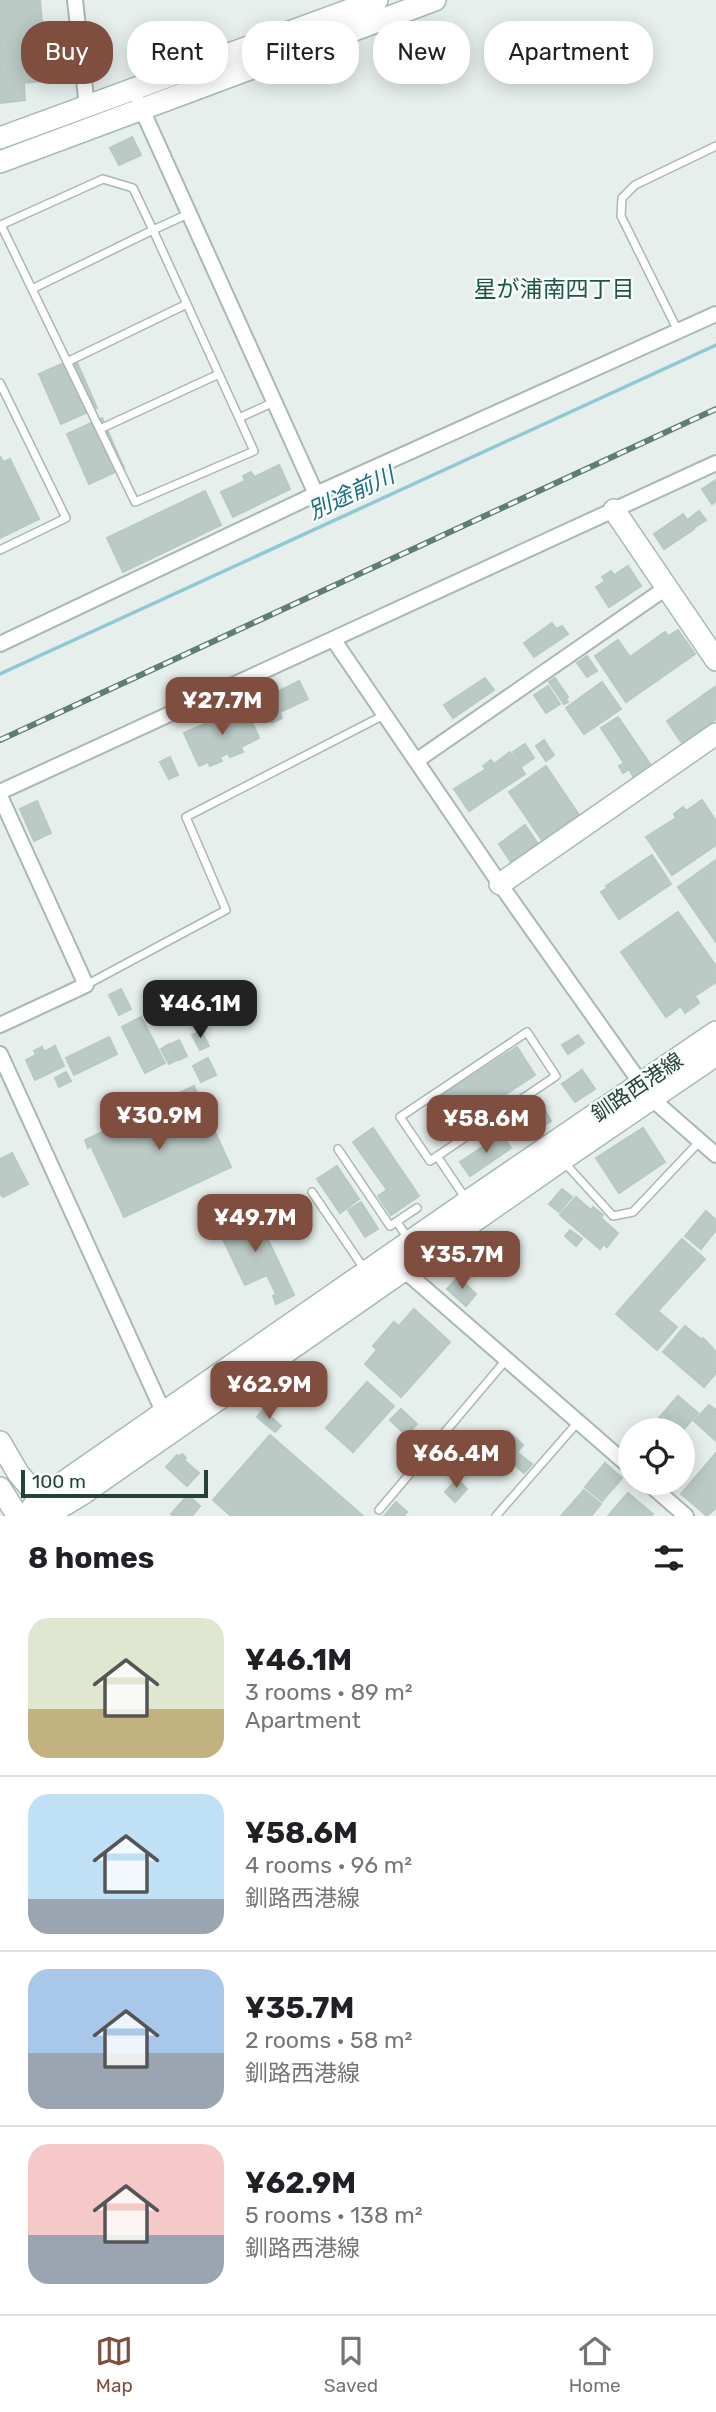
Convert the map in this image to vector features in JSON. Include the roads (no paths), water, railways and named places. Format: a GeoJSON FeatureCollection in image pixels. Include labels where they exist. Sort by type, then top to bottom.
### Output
{"type":"FeatureCollection","features":[{"type":"Feature","properties":{"kind":"street"},"geometry":{"type":"LineString","coordinates":[[75,0],[88,107]]}},
{"type":"Feature","properties":{"kind":"street"},"geometry":{"type":"LineString","coordinates":[[0,162],[141,110],[377,0]]}},
{"type":"Feature","properties":{"kind":"street"},"geometry":{"type":"LineString","coordinates":[[0,138],[353,13],[435,0]]}},
{"type":"Feature","properties":{"kind":"street"},"geometry":{"type":"LineString","coordinates":[[135,89],[141,110],[316,494]]}},
{"type":"Feature","properties":{"kind":"street"},"geometry":{"type":"LineString","coordinates":[[0,643],[316,494],[716,314]]}},
{"type":"Feature","properties":{"kind":"street"},"geometry":{"type":"LineString","coordinates":[[0,1025],[86,985],[0,794],[716,463]]}},
{"type":"Feature","properties":{"kind":"street"},"geometry":{"type":"LineString","coordinates":[[614,510],[716,660]]}},
{"type":"Feature","properties":{"kind":"street"},"geometry":{"type":"LineString","coordinates":[[416,761],[666,588]]}},
{"type":"Feature","properties":{"kind":"street"},"geometry":{"type":"LineString","coordinates":[[333,639],[646,1092],[716,1155]]}},
{"type":"Feature","properties":{"kind":"street"},"geometry":{"type":"LineString","coordinates":[[500,884],[716,734]]}},
{"type":"Feature","properties":{"kind":"street","name":"釧路西港線"},"geometry":{"type":"LineString","coordinates":[[473,1209],[562,1160],[716,1032]]}},
{"type":"Feature","properties":{"kind":"street"},"geometry":{"type":"LineString","coordinates":[[0,1054],[168,1422]]}},
{"type":"Feature","properties":{"kind":"street","name":"釧路西港線"},"geometry":{"type":"LineString","coordinates":[[0,1442],[43,1512],[473,1209],[646,1092],[716,1055]]}},
{"type":"Feature","properties":{"kind":"street"},"geometry":{"type":"LineString","coordinates":[[406,1257],[506,1360],[618,1457]]}},
{"type":"Feature","properties":{"kind":"street"},"geometry":{"type":"LineString","coordinates":[[0,1488],[18,1516]]}},
{"type":"Feature","properties":{"kind":"street"},"geometry":{"type":"LineString","coordinates":[[662,1495],[686,1516]]}},
{"type":"Feature","properties":{"kind":"lane"},"geometry":{"type":"LineString","coordinates":[[678,331],[621,216],[622,198],[635,184],[716,146]]}},
{"type":"Feature","properties":{"kind":"lane"},"geometry":{"type":"LineString","coordinates":[[103,179],[133,188],[254,451],[135,502],[32,289],[1,225],[103,179]]}},
{"type":"Feature","properties":{"kind":"lane"},"geometry":{"type":"LineString","coordinates":[[32,289],[188,214]]}},
{"type":"Feature","properties":{"kind":"lane"},"geometry":{"type":"LineString","coordinates":[[67,362],[187,304]]}},
{"type":"Feature","properties":{"kind":"lane"},"geometry":{"type":"LineString","coordinates":[[100,429],[219,374]]}},
{"type":"Feature","properties":{"kind":"lane"},"geometry":{"type":"LineString","coordinates":[[0,383],[66,518],[0,550]]}},
{"type":"Feature","properties":{"kind":"lane"},"geometry":{"type":"LineString","coordinates":[[239,418],[274,402]]}},
{"type":"Feature","properties":{"kind":"lane"},"geometry":{"type":"LineString","coordinates":[[86,985],[226,909],[186,817],[384,715]]}},
{"type":"Feature","properties":{"kind":"lane"},"geometry":{"type":"LineString","coordinates":[[527,1032],[556,1076],[437,1156],[430,1161],[400,1117],[527,1032]]}},
{"type":"Feature","properties":{"kind":"lane"},"geometry":{"type":"LineString","coordinates":[[562,1160],[613,1216],[633,1212],[699,1141]]}},
{"type":"Feature","properties":{"kind":"lane"},"geometry":{"type":"LineString","coordinates":[[338,1149],[390,1226],[416,1208]]}},
{"type":"Feature","properties":{"kind":"lane"},"geometry":{"type":"LineString","coordinates":[[437,1156],[473,1209]]}},
{"type":"Feature","properties":{"kind":"lane"},"geometry":{"type":"LineString","coordinates":[[312,1192],[372,1280]]}},
{"type":"Feature","properties":{"kind":"lane"},"geometry":{"type":"LineString","coordinates":[[397,1222],[406,1257]]}},
{"type":"Feature","properties":{"kind":"lane"},"geometry":{"type":"LineString","coordinates":[[379,1510],[506,1360]]}},
{"type":"Feature","properties":{"kind":"lane"},"geometry":{"type":"LineString","coordinates":[[496,1516],[578,1422]]}},
{"type":"Feature","properties":{"kind":"waterway","name":"別途前川"},"geometry":{"type":"LineString","coordinates":[[0,674],[716,345]]}},
{"type":"Feature","properties":{"kind":"railway"},"geometry":{"type":"LineString","coordinates":[[0,740],[716,409]]}},
{"type":"Feature","properties":{"kind":"district","name":"星が浦南四丁目"},"geometry":{"type":"Point","coordinates":[554,289]}}]}
